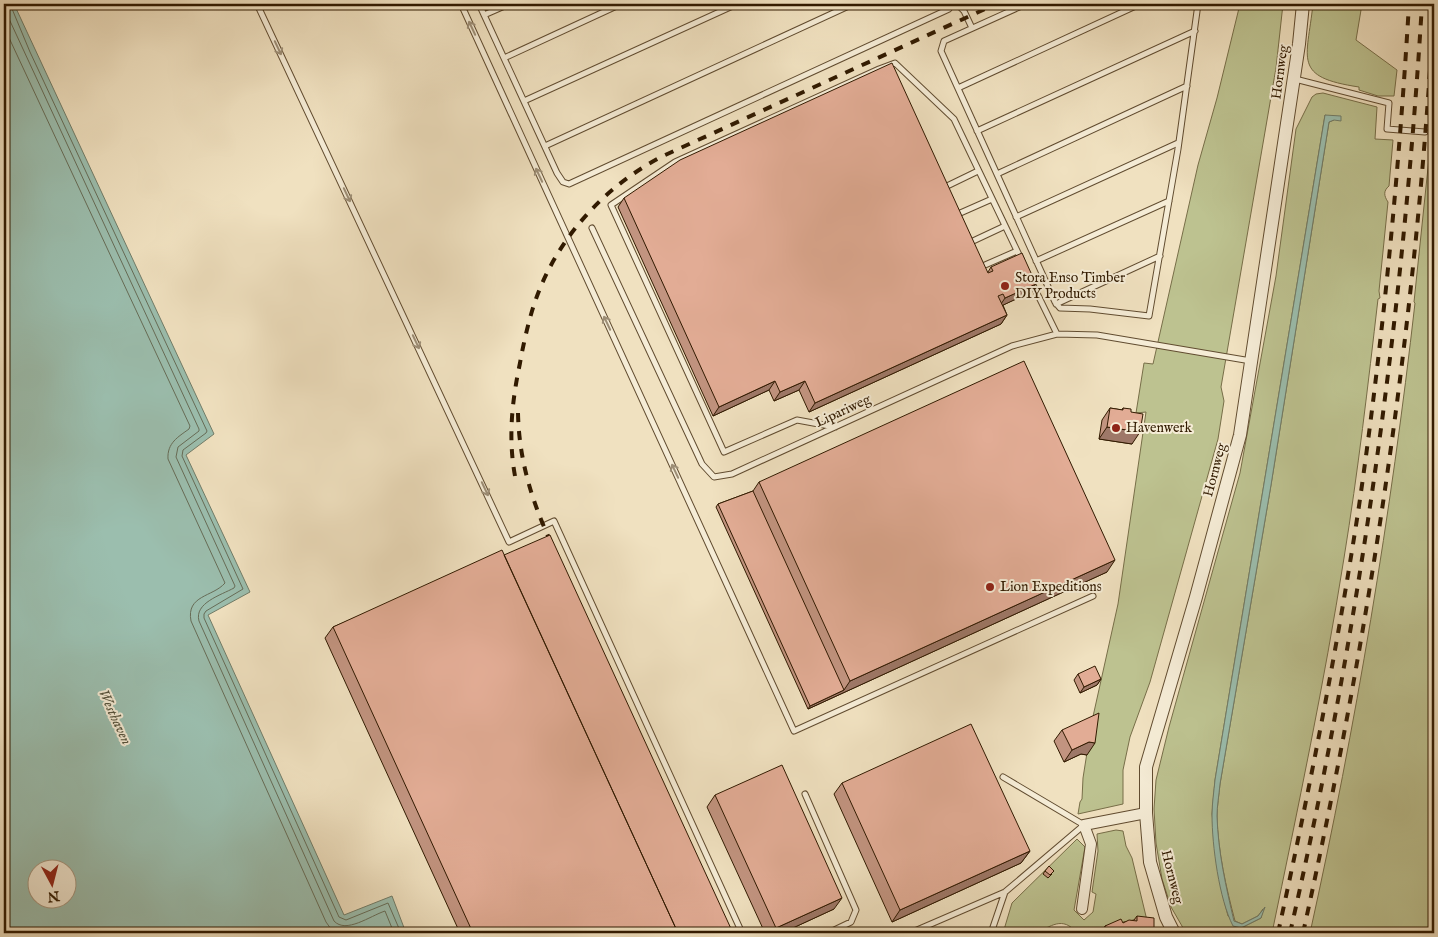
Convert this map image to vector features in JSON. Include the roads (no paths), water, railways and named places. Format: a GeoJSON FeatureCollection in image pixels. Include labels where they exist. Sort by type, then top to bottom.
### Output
{"type":"FeatureCollection","features":[{"type":"Feature","properties":{"kind":"street","name":"Hornweg"},"geometry":{"type":"LineString","coordinates":[[1174,933],[1166,917],[1150,862],[1146,813],[1146,767],[1196,597],[1240,435],[1294,79],[1303,4]]}},
{"type":"Feature","properties":{"kind":"street"},"geometry":{"type":"LineString","coordinates":[[1082,910],[1091,844],[1084,825],[1146,813]]}},
{"type":"Feature","properties":{"kind":"lane"},"geometry":{"type":"LineString","coordinates":[[257,4],[509,542],[554,522],[742,933]]}},
{"type":"Feature","properties":{"kind":"lane"},"geometry":{"type":"LineString","coordinates":[[461,4],[794,731],[1093,596]]}},
{"type":"Feature","properties":{"kind":"lane"},"geometry":{"type":"LineString","coordinates":[[479,4],[557,173],[563,182],[569,184],[950,9],[951,4]]}},
{"type":"Feature","properties":{"kind":"lane"},"geometry":{"type":"LineString","coordinates":[[484,15],[509,4]]}},
{"type":"Feature","properties":{"kind":"lane"},"geometry":{"type":"LineString","coordinates":[[504,58],[620,4]]}},
{"type":"Feature","properties":{"kind":"lane"},"geometry":{"type":"LineString","coordinates":[[524,101],[737,4]]}},
{"type":"Feature","properties":{"kind":"lane"},"geometry":{"type":"LineString","coordinates":[[545,146],[853,4]]}},
{"type":"Feature","properties":{"kind":"lane"},"geometry":{"type":"LineString","coordinates":[[957,4],[964,11],[972,28]]}},
{"type":"Feature","properties":{"kind":"lane"},"geometry":{"type":"LineString","coordinates":[[1026,4],[944,41],[941,51],[1056,304],[1060,308],[1090,309],[1149,316],[1169,201],[1198,4]]}},
{"type":"Feature","properties":{"kind":"lane"},"geometry":{"type":"LineString","coordinates":[[958,88],[1140,4]]}},
{"type":"Feature","properties":{"kind":"lane"},"geometry":{"type":"LineString","coordinates":[[977,131],[1195,31]]}},
{"type":"Feature","properties":{"kind":"lane"},"geometry":{"type":"LineString","coordinates":[[835,427],[797,420],[724,452],[611,205],[676,162],[895,63],[954,119],[1025,268]]}},
{"type":"Feature","properties":{"kind":"lane"},"geometry":{"type":"LineString","coordinates":[[1294,79],[1389,103],[1387,129],[1425,132]]}},
{"type":"Feature","properties":{"kind":"lane"},"geometry":{"type":"LineString","coordinates":[[997,174],[1187,86]]}},
{"type":"Feature","properties":{"kind":"lane"},"geometry":{"type":"LineString","coordinates":[[1016,217],[1178,143]]}},
{"type":"Feature","properties":{"kind":"lane"},"geometry":{"type":"LineString","coordinates":[[945,187],[978,171]]}},
{"type":"Feature","properties":{"kind":"lane"},"geometry":{"type":"LineString","coordinates":[[958,214],[992,199]]}},
{"type":"Feature","properties":{"kind":"lane"},"geometry":{"type":"LineString","coordinates":[[1036,261],[1169,201]]}},
{"type":"Feature","properties":{"kind":"lane"},"geometry":{"type":"LineString","coordinates":[[973,241],[1005,226]]}},
{"type":"Feature","properties":{"kind":"lane","name":"Lipariweg"},"geometry":{"type":"LineString","coordinates":[[592,228],[702,464],[714,477],[732,474],[1012,346],[1057,334],[1097,335],[1251,361]]}},
{"type":"Feature","properties":{"kind":"lane"},"geometry":{"type":"LineString","coordinates":[[986,265],[1017,251]]}},
{"type":"Feature","properties":{"kind":"lane"},"geometry":{"type":"LineString","coordinates":[[1056,304],[1160,256]]}},
{"type":"Feature","properties":{"kind":"lane"},"geometry":{"type":"LineString","coordinates":[[1029,276],[1057,334]]}},
{"type":"Feature","properties":{"kind":"lane"},"geometry":{"type":"LineString","coordinates":[[910,933],[1005,892],[1084,825],[1003,777]]}},
{"type":"Feature","properties":{"kind":"lane"},"geometry":{"type":"LineString","coordinates":[[805,794],[856,910],[851,922],[828,933]]}},
{"type":"Feature","properties":{"kind":"lane"},"geometry":{"type":"LineString","coordinates":[[991,933],[1005,892]]}},
{"type":"Feature","properties":{"kind":"water","name":"Westhaven"},"geometry":{"type":"Polygon","coordinates":[[[4,4],[14,4],[214,434],[186,455],[250,592],[208,615],[344,915],[392,896],[406,933],[4,933],[4,4]]]}},
{"type":"Feature","properties":{"kind":"water"},"geometry":{"type":"Polygon","coordinates":[[[1325,115],[1341,116],[1341,121],[1334,120],[1329,122],[1271,485],[1220,784],[1217,816],[1218,829],[1225,882],[1234,921],[1242,924],[1258,916],[1265,907],[1261,918],[1241,928],[1233,926],[1220,887],[1213,841],[1213,797],[1325,115]]]}},
{"type":"Feature","properties":{"kind":"railway"},"geometry":{"type":"LineString","coordinates":[[515,476],[511,434],[513,405],[522,350],[532,311],[552,263],[582,220],[600,201],[619,184],[663,156],[996,4]]}},
{"type":"Feature","properties":{"kind":"railway"},"geometry":{"type":"LineString","coordinates":[[1278,933],[1322,721],[1359,506],[1376,381],[1389,256],[1409,4]]}},
{"type":"Feature","properties":{"kind":"railway"},"geometry":{"type":"LineString","coordinates":[[1290,933],[1337,703],[1358,587],[1375,471],[1403,238],[1422,4]]}},
{"type":"Feature","properties":{"kind":"railway"},"geometry":{"type":"LineString","coordinates":[[1303,933],[1350,703],[1388,471],[1416,238],[1434,4]]}},
{"type":"Feature","properties":{"kind":"railway"},"geometry":{"type":"LineString","coordinates":[[518,413],[521,449],[528,483],[554,549]]}},
{"type":"Feature","properties":{"kind":"place","name":"Stora Enso Timber DIY Products"},"geometry":{"type":"Point","coordinates":[1005,286]}},
{"type":"Feature","properties":{"kind":"place","name":"Havenwerk"},"geometry":{"type":"Point","coordinates":[1116,428]}},
{"type":"Feature","properties":{"kind":"place","name":"Lion Expeditions"},"geometry":{"type":"Point","coordinates":[990,587]}}]}
